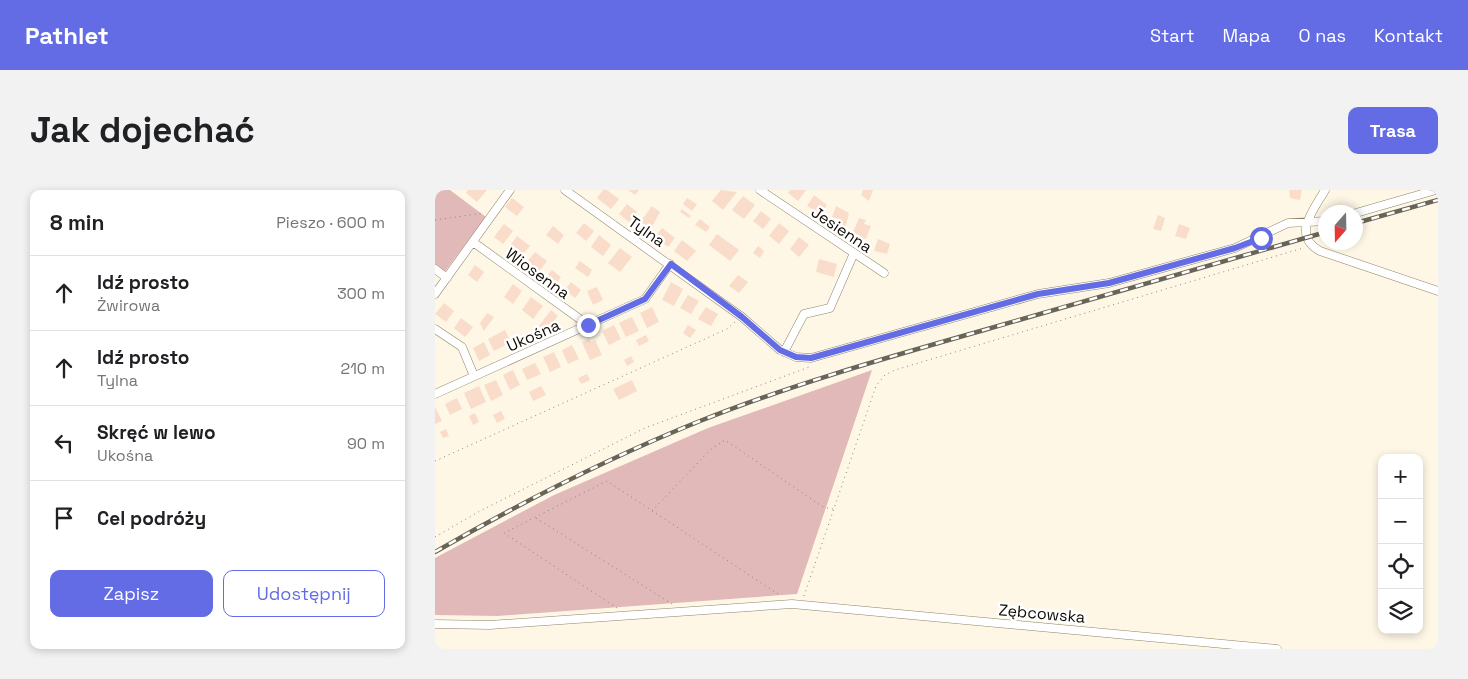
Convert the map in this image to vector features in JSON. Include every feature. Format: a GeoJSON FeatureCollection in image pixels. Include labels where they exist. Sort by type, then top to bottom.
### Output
{"type":"FeatureCollection","features":[{"type":"Feature","properties":{"kind":"street"},"geometry":{"type":"LineString","coordinates":[[435,294],[510,190]]}},
{"type":"Feature","properties":{"kind":"street","name":"Tylna"},"geometry":{"type":"LineString","coordinates":[[565,190],[671,264],[742,317],[784,352],[796,357],[811,358],[1038,294],[1109,283],[1235,248],[1261,238],[1288,224],[1318,221]]}},
{"type":"Feature","properties":{"kind":"street","name":"Jesienna"},"geometry":{"type":"LineString","coordinates":[[760,190],[884,273]]}},
{"type":"Feature","properties":{"kind":"street"},"geometry":{"type":"LineString","coordinates":[[1325,190],[1307,223],[1305,233],[1309,243],[1320,251],[1438,291]]}},
{"type":"Feature","properties":{"kind":"street"},"geometry":{"type":"LineString","coordinates":[[1363,211],[1436,190]]}},
{"type":"Feature","properties":{"kind":"street","name":"Wiosenna"},"geometry":{"type":"LineString","coordinates":[[473,242],[588,325]]}},
{"type":"Feature","properties":{"kind":"street"},"geometry":{"type":"LineString","coordinates":[[784,352],[804,314],[830,308],[853,253]]}},
{"type":"Feature","properties":{"kind":"street","name":"Ukośna"},"geometry":{"type":"LineString","coordinates":[[435,394],[645,299],[671,264]]}},
{"type":"Feature","properties":{"kind":"street"},"geometry":{"type":"LineString","coordinates":[[435,269],[447,278]]}},
{"type":"Feature","properties":{"kind":"street"},"geometry":{"type":"LineString","coordinates":[[435,329],[462,347],[474,376]]}},
{"type":"Feature","properties":{"kind":"street","name":"Zębcowska"},"geometry":{"type":"LineString","coordinates":[[435,624],[490,625],[803,604],[1277,649]]}},
{"type":"Feature","properties":{"kind":"path"},"geometry":{"type":"LineString","coordinates":[[435,220],[494,212]]}},
{"type":"Feature","properties":{"kind":"path"},"geometry":{"type":"LineString","coordinates":[[803,604],[876,386],[885,375],[895,370],[1298,251],[1309,243]]}},
{"type":"Feature","properties":{"kind":"path"},"geometry":{"type":"LineString","coordinates":[[435,462],[727,329],[742,317]]}},
{"type":"Feature","properties":{"kind":"path"},"geometry":{"type":"LineString","coordinates":[[435,537],[480,511],[645,428],[814,365],[821,355]]}},
{"type":"Feature","properties":{"kind":"path"},"geometry":{"type":"LineString","coordinates":[[652,511],[710,450],[725,440],[823,506],[834,510]]}},
{"type":"Feature","properties":{"kind":"path"},"geometry":{"type":"LineString","coordinates":[[628,615],[504,533],[607,481],[792,604]]}},
{"type":"Feature","properties":{"kind":"path"},"geometry":{"type":"LineString","coordinates":[[535,517],[683,611]]}},
{"type":"Feature","properties":{"kind":"shaded area"},"geometry":{"type":"Polygon","coordinates":[[[435,190],[450,190],[486,217],[443,274],[435,267],[435,190]]]}},
{"type":"Feature","properties":{"kind":"shaded area"},"geometry":{"type":"Polygon","coordinates":[[[872,370],[797,594],[498,616],[435,615],[435,558],[554,495],[708,428],[872,370]]]}},
{"type":"Feature","properties":{"kind":"building"},"geometry":{"type":"Polygon","coordinates":[[[468,190],[487,190],[477,202],[466,193],[468,190]]]}},
{"type":"Feature","properties":{"kind":"building"},"geometry":{"type":"Polygon","coordinates":[[[603,190],[607,190],[619,199],[611,209],[597,198],[603,190]]]}},
{"type":"Feature","properties":{"kind":"building"},"geometry":{"type":"Polygon","coordinates":[[[628,190],[639,190],[635,195],[628,190]]]}},
{"type":"Feature","properties":{"kind":"building"},"geometry":{"type":"Polygon","coordinates":[[[721,190],[737,192],[723,210],[712,201],[721,190]]]}},
{"type":"Feature","properties":{"kind":"building"},"geometry":{"type":"Polygon","coordinates":[[[790,190],[806,190],[798,201],[788,193],[790,190]]]}},
{"type":"Feature","properties":{"kind":"building"},"geometry":{"type":"Polygon","coordinates":[[[863,190],[873,190],[869,201],[861,195],[863,190]]]}},
{"type":"Feature","properties":{"kind":"building"},"geometry":{"type":"Polygon","coordinates":[[[1289,190],[1302,190],[1300,200],[1290,198],[1289,190]]]}},
{"type":"Feature","properties":{"kind":"building"},"geometry":{"type":"Polygon","coordinates":[[[814,195],[827,205],[821,214],[807,206],[814,195]]]}},
{"type":"Feature","properties":{"kind":"building"},"geometry":{"type":"Polygon","coordinates":[[[743,196],[755,205],[744,219],[732,210],[743,196]]]}},
{"type":"Feature","properties":{"kind":"building"},"geometry":{"type":"Polygon","coordinates":[[[512,198],[524,207],[517,216],[505,207],[512,198]]]}},
{"type":"Feature","properties":{"kind":"building"},"geometry":{"type":"Polygon","coordinates":[[[687,198],[697,204],[692,211],[683,204],[687,198]]]}},
{"type":"Feature","properties":{"kind":"building"},"geometry":{"type":"Polygon","coordinates":[[[627,204],[637,212],[629,222],[619,214],[627,204]]]}},
{"type":"Feature","properties":{"kind":"building"},"geometry":{"type":"Polygon","coordinates":[[[652,206],[660,212],[649,232],[644,226],[642,228],[638,225],[652,206]]]}},
{"type":"Feature","properties":{"kind":"building"},"geometry":{"type":"Polygon","coordinates":[[[836,206],[849,213],[845,230],[837,227],[840,219],[832,217],[836,206]]]}},
{"type":"Feature","properties":{"kind":"building"},"geometry":{"type":"Polygon","coordinates":[[[682,209],[691,216],[689,218],[680,212],[682,209]]]}},
{"type":"Feature","properties":{"kind":"building"},"geometry":{"type":"Polygon","coordinates":[[[761,211],[771,219],[763,229],[753,221],[761,211]]]}},
{"type":"Feature","properties":{"kind":"building"},"geometry":{"type":"Polygon","coordinates":[[[1158,215],[1165,218],[1161,231],[1153,229],[1158,215]]]}},
{"type":"Feature","properties":{"kind":"building"},"geometry":{"type":"Polygon","coordinates":[[[859,218],[866,220],[864,224],[871,226],[866,239],[851,237],[859,218]]]}},
{"type":"Feature","properties":{"kind":"building"},"geometry":{"type":"Polygon","coordinates":[[[700,219],[710,227],[706,232],[695,225],[700,219]]]}},
{"type":"Feature","properties":{"kind":"building"},"geometry":{"type":"Polygon","coordinates":[[[584,223],[594,231],[586,241],[576,233],[584,223]]]}},
{"type":"Feature","properties":{"kind":"building"},"geometry":{"type":"Polygon","coordinates":[[[779,223],[789,231],[779,244],[769,236],[779,223]]]}},
{"type":"Feature","properties":{"kind":"building"},"geometry":{"type":"Polygon","coordinates":[[[504,224],[513,231],[503,244],[494,237],[504,224]]]}},
{"type":"Feature","properties":{"kind":"building"},"geometry":{"type":"Polygon","coordinates":[[[1179,224],[1190,228],[1186,239],[1175,236],[1179,224]]]}},
{"type":"Feature","properties":{"kind":"building"},"geometry":{"type":"Polygon","coordinates":[[[553,226],[564,235],[558,244],[546,235],[553,226]]]}},
{"type":"Feature","properties":{"kind":"building"},"geometry":{"type":"Polygon","coordinates":[[[662,228],[675,238],[668,247],[655,237],[662,228]]]}},
{"type":"Feature","properties":{"kind":"building"},"geometry":{"type":"Polygon","coordinates":[[[717,234],[739,250],[730,261],[709,245],[717,234]]]}},
{"type":"Feature","properties":{"kind":"building"},"geometry":{"type":"Polygon","coordinates":[[[599,235],[611,245],[603,256],[591,247],[599,235]]]}},
{"type":"Feature","properties":{"kind":"building"},"geometry":{"type":"Polygon","coordinates":[[[517,236],[530,246],[519,259],[507,250],[517,236]]]}},
{"type":"Feature","properties":{"kind":"building"},"geometry":{"type":"Polygon","coordinates":[[[799,237],[809,245],[799,257],[790,249],[799,237]]]}},
{"type":"Feature","properties":{"kind":"building"},"geometry":{"type":"Polygon","coordinates":[[[878,239],[890,244],[887,254],[874,251],[878,239]]]}},
{"type":"Feature","properties":{"kind":"building"},"geometry":{"type":"Polygon","coordinates":[[[682,240],[696,251],[687,261],[674,251],[682,240]]]}},
{"type":"Feature","properties":{"kind":"building"},"geometry":{"type":"Polygon","coordinates":[[[758,246],[764,251],[760,258],[753,253],[758,246]]]}},
{"type":"Feature","properties":{"kind":"building"},"geometry":{"type":"Polygon","coordinates":[[[620,248],[632,257],[620,272],[608,263],[620,248]]]}},
{"type":"Feature","properties":{"kind":"building"},"geometry":{"type":"Polygon","coordinates":[[[535,252],[547,261],[538,273],[526,263],[535,252]]]}},
{"type":"Feature","properties":{"kind":"building"},"geometry":{"type":"Polygon","coordinates":[[[819,259],[837,264],[834,277],[816,272],[819,259]]]}},
{"type":"Feature","properties":{"kind":"building"},"geometry":{"type":"Polygon","coordinates":[[[580,261],[592,270],[588,277],[575,268],[580,261]]]}},
{"type":"Feature","properties":{"kind":"building"},"geometry":{"type":"Polygon","coordinates":[[[475,265],[484,272],[477,282],[468,275],[475,265]]]}},
{"type":"Feature","properties":{"kind":"building"},"geometry":{"type":"Polygon","coordinates":[[[552,270],[561,277],[555,286],[545,278],[552,270]]]}},
{"type":"Feature","properties":{"kind":"building"},"geometry":{"type":"Polygon","coordinates":[[[738,275],[748,282],[739,293],[729,286],[738,275]]]}},
{"type":"Feature","properties":{"kind":"building"},"geometry":{"type":"Polygon","coordinates":[[[571,282],[581,290],[575,298],[565,290],[571,282]]]}},
{"type":"Feature","properties":{"kind":"building"},"geometry":{"type":"Polygon","coordinates":[[[671,282],[683,289],[674,306],[662,300],[671,282]]]}},
{"type":"Feature","properties":{"kind":"building"},"geometry":{"type":"Polygon","coordinates":[[[513,284],[522,291],[513,304],[504,297],[513,284]]]}},
{"type":"Feature","properties":{"kind":"building"},"geometry":{"type":"Polygon","coordinates":[[[597,287],[603,300],[593,305],[587,291],[597,287]]]}},
{"type":"Feature","properties":{"kind":"building"},"geometry":{"type":"Polygon","coordinates":[[[688,295],[699,301],[691,314],[680,308],[688,295]]]}},
{"type":"Feature","properties":{"kind":"building"},"geometry":{"type":"Polygon","coordinates":[[[531,297],[543,306],[533,319],[522,310],[531,297]]]}},
{"type":"Feature","properties":{"kind":"building"},"geometry":{"type":"Polygon","coordinates":[[[444,303],[454,311],[446,322],[435,314],[444,303]]]}},
{"type":"Feature","properties":{"kind":"building"},"geometry":{"type":"Polygon","coordinates":[[[652,307],[659,322],[647,328],[640,313],[652,307]]]}},
{"type":"Feature","properties":{"kind":"building"},"geometry":{"type":"Polygon","coordinates":[[[706,307],[718,314],[711,326],[698,319],[706,307]]]}},
{"type":"Feature","properties":{"kind":"building"},"geometry":{"type":"Polygon","coordinates":[[[551,310],[558,316],[543,335],[536,330],[551,310]]]}},
{"type":"Feature","properties":{"kind":"building"},"geometry":{"type":"Polygon","coordinates":[[[487,313],[494,317],[484,331],[480,323],[487,313]]]}},
{"type":"Feature","properties":{"kind":"building"},"geometry":{"type":"Polygon","coordinates":[[[632,317],[639,331],[626,337],[619,323],[632,317]]]}},
{"type":"Feature","properties":{"kind":"building"},"geometry":{"type":"Polygon","coordinates":[[[461,318],[473,327],[465,337],[454,328],[461,318]]]}},
{"type":"Feature","properties":{"kind":"building"},"geometry":{"type":"Polygon","coordinates":[[[614,325],[621,339],[609,345],[602,331],[614,325]]]}},
{"type":"Feature","properties":{"kind":"building"},"geometry":{"type":"Polygon","coordinates":[[[688,325],[696,330],[690,338],[683,333],[688,325]]]}},
{"type":"Feature","properties":{"kind":"building"},"geometry":{"type":"Polygon","coordinates":[[[505,330],[511,342],[494,351],[488,339],[505,330]]]}},
{"type":"Feature","properties":{"kind":"building"},"geometry":{"type":"Polygon","coordinates":[[[646,335],[649,341],[639,346],[636,340],[646,335]]]}},
{"type":"Feature","properties":{"kind":"building"},"geometry":{"type":"Polygon","coordinates":[[[589,339],[591,342],[595,340],[602,355],[590,360],[582,342],[589,339]]]}},
{"type":"Feature","properties":{"kind":"building"},"geometry":{"type":"Polygon","coordinates":[[[484,342],[490,355],[479,361],[473,348],[484,342]]]}},
{"type":"Feature","properties":{"kind":"building"},"geometry":{"type":"Polygon","coordinates":[[[572,345],[579,359],[568,364],[562,350],[572,345]]]}},
{"type":"Feature","properties":{"kind":"building"},"geometry":{"type":"Polygon","coordinates":[[[554,352],[561,367],[550,372],[543,357],[554,352]]]}},
{"type":"Feature","properties":{"kind":"building"},"geometry":{"type":"Polygon","coordinates":[[[631,356],[634,362],[627,366],[624,360],[631,356]]]}},
{"type":"Feature","properties":{"kind":"building"},"geometry":{"type":"Polygon","coordinates":[[[535,363],[541,374],[527,380],[522,369],[535,363]]]}},
{"type":"Feature","properties":{"kind":"building"},"geometry":{"type":"Polygon","coordinates":[[[513,370],[520,385],[510,390],[503,375],[513,370]]]}},
{"type":"Feature","properties":{"kind":"building"},"geometry":{"type":"Polygon","coordinates":[[[587,374],[590,380],[581,384],[578,378],[587,374]]]}},
{"type":"Feature","properties":{"kind":"building"},"geometry":{"type":"Polygon","coordinates":[[[496,380],[503,395],[491,401],[484,385],[496,380]]]}},
{"type":"Feature","properties":{"kind":"building"},"geometry":{"type":"Polygon","coordinates":[[[632,380],[637,391],[619,400],[613,389],[632,380]]]}},
{"type":"Feature","properties":{"kind":"building"},"geometry":{"type":"Polygon","coordinates":[[[479,386],[486,402],[471,409],[464,393],[479,386]]]}},
{"type":"Feature","properties":{"kind":"building"},"geometry":{"type":"Polygon","coordinates":[[[541,386],[546,395],[533,401],[529,392],[541,386]]]}},
{"type":"Feature","properties":{"kind":"building"},"geometry":{"type":"Polygon","coordinates":[[[457,398],[462,409],[450,415],[445,404],[457,398]]]}},
{"type":"Feature","properties":{"kind":"building"},"geometry":{"type":"Polygon","coordinates":[[[435,407],[442,421],[435,424],[435,407]]]}},
{"type":"Feature","properties":{"kind":"building"},"geometry":{"type":"Polygon","coordinates":[[[501,411],[505,419],[497,423],[493,415],[501,411]]]}},
{"type":"Feature","properties":{"kind":"building"},"geometry":{"type":"Polygon","coordinates":[[[475,413],[479,422],[473,425],[469,416],[475,413]]]}},
{"type":"Feature","properties":{"kind":"building"},"geometry":{"type":"Polygon","coordinates":[[[446,429],[449,436],[443,438],[440,432],[446,429]]]}},
{"type":"Feature","properties":{"kind":"railway"},"geometry":{"type":"LineString","coordinates":[[1363,221],[1438,200]]}},
{"type":"Feature","properties":{"kind":"railway"},"geometry":{"type":"LineString","coordinates":[[435,552],[499,516],[598,466],[666,435],[772,394],[881,360],[1318,234]]}},
{"type":"Feature","properties":{"kind":"route"},"geometry":{"type":"LineString","coordinates":[[588,325],[645,299],[671,264],[742,317],[780,350],[796,357],[811,358],[1038,294],[1109,283],[1235,248],[1261,238]]}}]}
